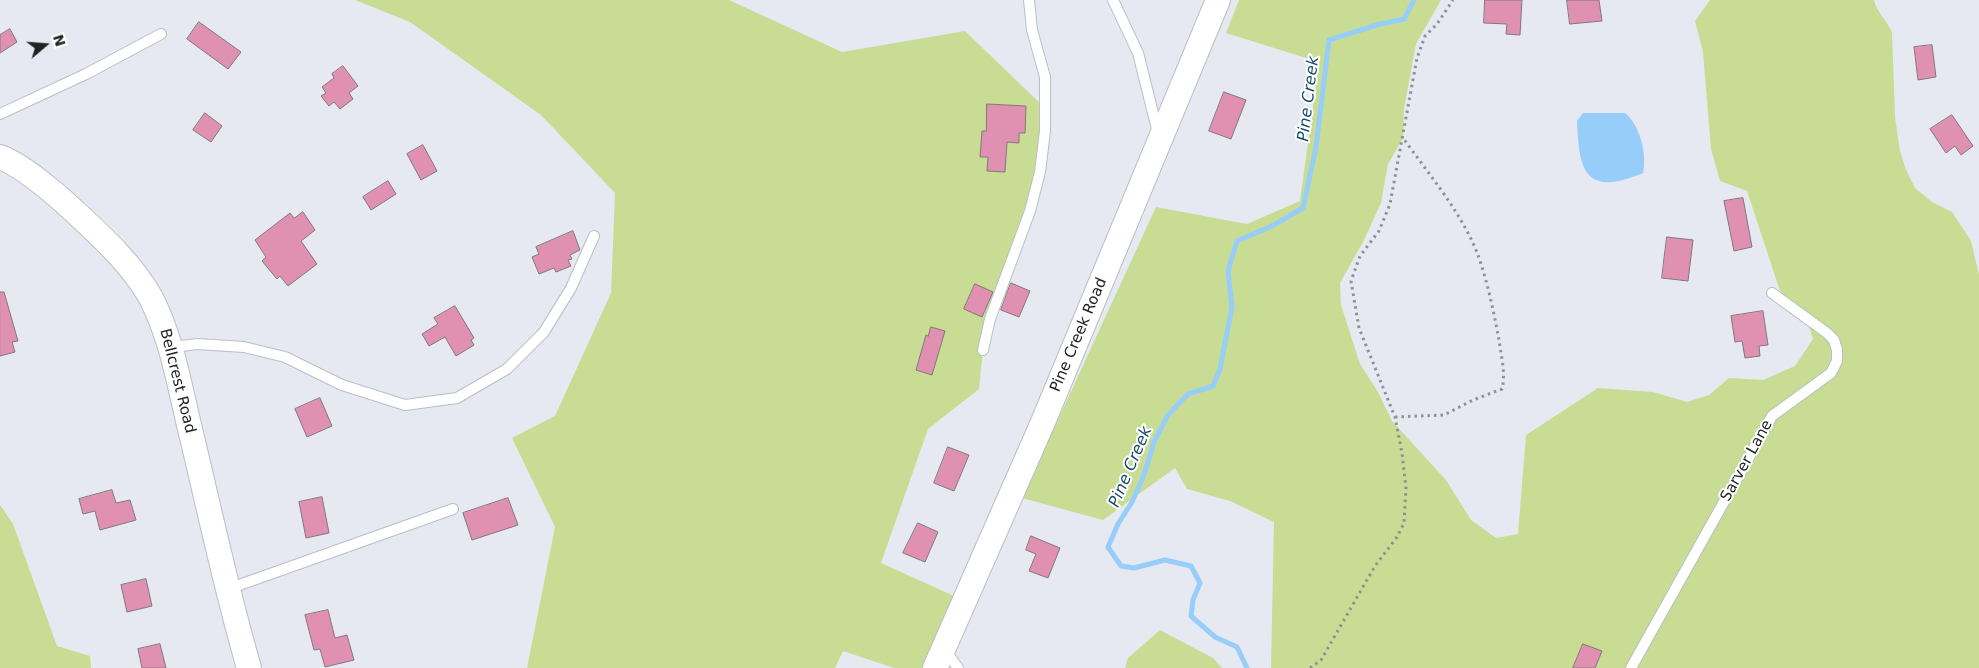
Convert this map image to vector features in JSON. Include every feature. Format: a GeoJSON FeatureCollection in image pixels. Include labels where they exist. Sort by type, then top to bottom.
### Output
{"type":"FeatureCollection","features":[{"type":"Feature","properties":{"kind":"street","name":"Pine Creek Road"},"geometry":{"type":"LineString","coordinates":[[939,658],[1043,422],[1218,0]]}},
{"type":"Feature","properties":{"kind":"street","name":"Bellcrest Road"},"geometry":{"type":"LineString","coordinates":[[0,157],[25,172],[58,196],[104,239],[150,296],[171,347],[228,589],[249,668]]}},
{"type":"Feature","properties":{"kind":"lane"},"geometry":{"type":"LineString","coordinates":[[983,350],[990,319],[1030,211],[1040,172],[1045,131],[1044,77],[1032,30],[1029,0]]}},
{"type":"Feature","properties":{"kind":"lane"},"geometry":{"type":"LineString","coordinates":[[1114,0],[1138,53],[1160,141]]}},
{"type":"Feature","properties":{"kind":"lane"},"geometry":{"type":"LineString","coordinates":[[0,114],[86,74],[161,34]]}},
{"type":"Feature","properties":{"kind":"lane"},"geometry":{"type":"LineString","coordinates":[[171,347],[198,344],[244,347],[285,357],[342,385],[405,405],[457,398],[506,369],[544,332],[571,288],[594,236]]}},
{"type":"Feature","properties":{"kind":"lane","name":"Sarver Lane"},"geometry":{"type":"LineString","coordinates":[[1631,668],[1772,416],[1831,373],[1837,361],[1837,350],[1834,340],[1772,293]]}},
{"type":"Feature","properties":{"kind":"lane"},"geometry":{"type":"LineString","coordinates":[[228,589],[453,509]]}},
{"type":"Feature","properties":{"kind":"lane"},"geometry":{"type":"LineString","coordinates":[[939,658],[958,668]]}},
{"type":"Feature","properties":{"kind":"path"},"geometry":{"type":"LineString","coordinates":[[1310,668],[1321,660],[1375,566],[1397,537],[1404,523],[1405,479],[1395,417],[1358,328],[1351,281],[1360,256],[1379,231],[1390,204],[1417,58],[1425,36],[1437,24],[1453,0]]}},
{"type":"Feature","properties":{"kind":"path"},"geometry":{"type":"LineString","coordinates":[[1395,417],[1444,415],[1473,400],[1502,389],[1505,379],[1496,326],[1479,257],[1462,223],[1403,138]]}},
{"type":"Feature","properties":{"kind":"green space"},"geometry":{"type":"Polygon","coordinates":[[[355,0],[729,0],[842,52],[965,31],[1045,108],[1040,172],[983,350],[979,389],[928,429],[881,563],[954,596],[922,668],[894,668],[843,651],[835,668],[527,668],[555,527],[512,438],[555,416],[611,293],[615,193],[541,115],[410,22],[355,0]]]}},
{"type":"Feature","properties":{"kind":"green space"},"geometry":{"type":"Polygon","coordinates":[[[1239,0],[1441,0],[1416,44],[1404,109],[1403,138],[1388,164],[1381,203],[1363,242],[1340,283],[1341,305],[1360,364],[1378,392],[1392,421],[1446,480],[1471,520],[1496,538],[1518,534],[1526,435],[1598,388],[1653,392],[1687,402],[1709,395],[1729,378],[1763,380],[1795,366],[1813,339],[1805,314],[1780,291],[1747,191],[1720,181],[1711,149],[1703,52],[1695,21],[1710,0],[1874,0],[1892,32],[1895,117],[1900,151],[1906,170],[1915,188],[1932,202],[1952,212],[1971,241],[1979,275],[1979,668],[1271,668],[1274,522],[1230,501],[1187,489],[1175,468],[1103,520],[1022,498],[1156,207],[1247,224],[1300,201],[1319,62],[1226,33],[1239,0]]]}},
{"type":"Feature","properties":{"kind":"green space"},"geometry":{"type":"Polygon","coordinates":[[[0,505],[13,524],[57,646],[90,656],[91,668],[0,668],[0,505]]]}},
{"type":"Feature","properties":{"kind":"green space"},"geometry":{"type":"Polygon","coordinates":[[[1160,630],[1213,658],[1222,668],[1125,668],[1128,658],[1160,630]]]}},
{"type":"Feature","properties":{"kind":"water"},"geometry":{"type":"Polygon","coordinates":[[[1583,113],[1625,113],[1630,118],[1641,140],[1644,157],[1643,173],[1624,180],[1609,182],[1597,181],[1589,175],[1583,166],[1578,139],[1577,121],[1583,113]]]}},
{"type":"Feature","properties":{"kind":"building"},"geometry":{"type":"Polygon","coordinates":[[[1485,0],[1522,0],[1520,35],[1506,34],[1507,24],[1484,23],[1485,0]]]}},
{"type":"Feature","properties":{"kind":"building"},"geometry":{"type":"Polygon","coordinates":[[[1567,0],[1599,0],[1602,21],[1570,24],[1567,0]]]}},
{"type":"Feature","properties":{"kind":"building"},"geometry":{"type":"Polygon","coordinates":[[[199,22],[241,52],[228,69],[187,39],[199,22]]]}},
{"type":"Feature","properties":{"kind":"building"},"geometry":{"type":"Polygon","coordinates":[[[10,29],[17,42],[0,53],[0,35],[10,29]]]}},
{"type":"Feature","properties":{"kind":"building"},"geometry":{"type":"Polygon","coordinates":[[[1932,45],[1936,77],[1918,80],[1914,47],[1932,45]]]}},
{"type":"Feature","properties":{"kind":"building"},"geometry":{"type":"Polygon","coordinates":[[[343,66],[358,86],[349,93],[353,99],[340,109],[334,102],[329,106],[321,96],[326,93],[322,87],[334,78],[332,74],[343,66]]]}},
{"type":"Feature","properties":{"kind":"building"},"geometry":{"type":"Polygon","coordinates":[[[1224,92],[1246,100],[1231,139],[1209,131],[1224,92]]]}},
{"type":"Feature","properties":{"kind":"building"},"geometry":{"type":"Polygon","coordinates":[[[987,104],[1026,106],[1025,133],[1019,133],[1019,143],[1007,142],[1005,172],[987,171],[988,157],[980,157],[982,131],[986,131],[987,104]]]}},
{"type":"Feature","properties":{"kind":"building"},"geometry":{"type":"Polygon","coordinates":[[[205,113],[222,126],[211,142],[193,130],[205,113]]]}},
{"type":"Feature","properties":{"kind":"building"},"geometry":{"type":"Polygon","coordinates":[[[1952,115],[1973,146],[1961,155],[1955,146],[1946,153],[1930,129],[1952,115]]]}},
{"type":"Feature","properties":{"kind":"building"},"geometry":{"type":"Polygon","coordinates":[[[423,145],[437,171],[421,180],[407,154],[423,145]]]}},
{"type":"Feature","properties":{"kind":"building"},"geometry":{"type":"Polygon","coordinates":[[[388,181],[396,194],[371,210],[363,197],[388,181]]]}},
{"type":"Feature","properties":{"kind":"building"},"geometry":{"type":"Polygon","coordinates":[[[1743,198],[1752,247],[1734,251],[1724,201],[1743,198]]]}},
{"type":"Feature","properties":{"kind":"building"},"geometry":{"type":"Polygon","coordinates":[[[303,212],[315,230],[301,241],[317,264],[288,286],[280,276],[277,279],[262,261],[266,257],[255,240],[290,213],[294,218],[303,212]]]}},
{"type":"Feature","properties":{"kind":"building"},"geometry":{"type":"Polygon","coordinates":[[[573,231],[580,250],[570,255],[572,259],[568,260],[571,266],[556,272],[554,268],[539,274],[532,257],[539,254],[536,247],[573,231]]]}},
{"type":"Feature","properties":{"kind":"building"},"geometry":{"type":"Polygon","coordinates":[[[1667,237],[1693,240],[1688,281],[1662,278],[1667,237]]]}},
{"type":"Feature","properties":{"kind":"building"},"geometry":{"type":"Polygon","coordinates":[[[1011,283],[1030,291],[1019,317],[1001,310],[1011,283]]]}},
{"type":"Feature","properties":{"kind":"building"},"geometry":{"type":"Polygon","coordinates":[[[975,284],[993,292],[982,317],[964,309],[975,284]]]}},
{"type":"Feature","properties":{"kind":"building"},"geometry":{"type":"Polygon","coordinates":[[[0,292],[4,292],[18,341],[12,342],[15,352],[0,356],[0,292]]]}},
{"type":"Feature","properties":{"kind":"building"},"geometry":{"type":"Polygon","coordinates":[[[455,306],[474,338],[471,340],[474,345],[456,356],[445,337],[429,346],[422,334],[438,324],[434,318],[455,306]]]}},
{"type":"Feature","properties":{"kind":"building"},"geometry":{"type":"Polygon","coordinates":[[[1763,311],[1768,345],[1759,346],[1760,356],[1745,358],[1742,341],[1735,342],[1731,316],[1763,311]]]}},
{"type":"Feature","properties":{"kind":"building"},"geometry":{"type":"Polygon","coordinates":[[[931,327],[945,331],[932,375],[916,370],[926,335],[928,336],[931,327]]]}},
{"type":"Feature","properties":{"kind":"building"},"geometry":{"type":"Polygon","coordinates":[[[320,398],[332,426],[307,437],[295,409],[320,398]]]}},
{"type":"Feature","properties":{"kind":"building"},"geometry":{"type":"Polygon","coordinates":[[[948,447],[969,455],[954,491],[934,483],[948,447]]]}},
{"type":"Feature","properties":{"kind":"building"},"geometry":{"type":"Polygon","coordinates":[[[112,490],[116,503],[130,500],[136,520],[100,530],[95,511],[83,514],[79,499],[112,490]]]}},
{"type":"Feature","properties":{"kind":"building"},"geometry":{"type":"Polygon","coordinates":[[[322,497],[329,533],[306,538],[299,502],[322,497]]]}},
{"type":"Feature","properties":{"kind":"building"},"geometry":{"type":"Polygon","coordinates":[[[508,498],[518,525],[472,540],[463,513],[508,498]]]}},
{"type":"Feature","properties":{"kind":"building"},"geometry":{"type":"Polygon","coordinates":[[[918,523],[938,532],[925,562],[903,553],[918,523]]]}},
{"type":"Feature","properties":{"kind":"building"},"geometry":{"type":"Polygon","coordinates":[[[1031,536],[1060,548],[1048,578],[1029,571],[1036,554],[1026,550],[1031,536]]]}},
{"type":"Feature","properties":{"kind":"building"},"geometry":{"type":"Polygon","coordinates":[[[146,579],[152,606],[127,612],[121,585],[146,579]]]}},
{"type":"Feature","properties":{"kind":"building"},"geometry":{"type":"Polygon","coordinates":[[[328,610],[335,638],[347,635],[354,660],[325,667],[320,649],[314,650],[305,615],[328,610]]]}},
{"type":"Feature","properties":{"kind":"building"},"geometry":{"type":"Polygon","coordinates":[[[160,644],[166,668],[142,668],[138,649],[160,644]]]}},
{"type":"Feature","properties":{"kind":"building"},"geometry":{"type":"Polygon","coordinates":[[[1583,644],[1602,651],[1595,668],[1573,668],[1583,644]]]}},
{"type":"Feature","properties":{"kind":"waterway","name":"Pine Creek"},"geometry":{"type":"LineString","coordinates":[[1247,668],[1237,647],[1215,637],[1191,616],[1193,600],[1200,583],[1191,566],[1165,560],[1134,568],[1121,566],[1108,547],[1118,524],[1132,502],[1144,475],[1154,442],[1168,415],[1188,394],[1213,386],[1220,369],[1232,307],[1228,271],[1237,241],[1272,226],[1303,208],[1316,147],[1329,40],[1380,24],[1404,19],[1414,0]]}}]}
